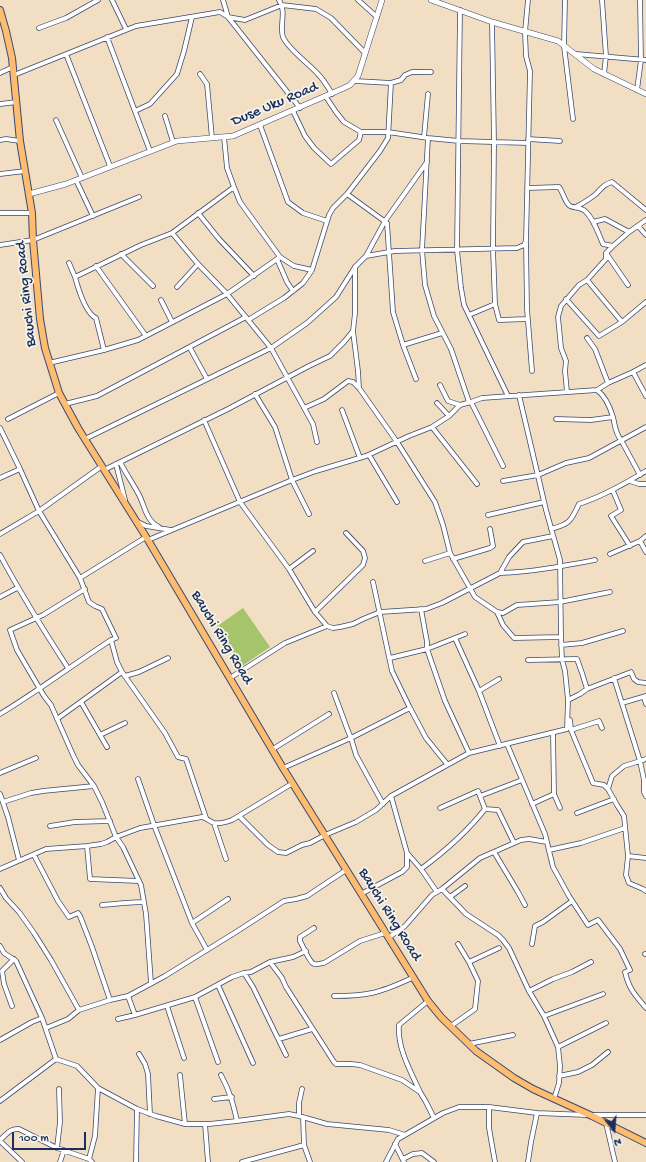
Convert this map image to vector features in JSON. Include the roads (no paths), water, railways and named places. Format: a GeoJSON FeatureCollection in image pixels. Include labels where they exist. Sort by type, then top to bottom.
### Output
{"type":"FeatureCollection","features":[{"type":"Feature","properties":{"kind":"main road","name":"Bauchi Ring Road"},"geometry":{"type":"LineString","coordinates":[[0,10],[2,22],[10,46],[20,141],[32,213],[40,318],[49,363],[59,393],[65,404],[283,768],[412,978],[428,1001],[469,1044],[488,1060],[514,1078],[533,1089],[646,1143]]}},
{"type":"Feature","properties":{"kind":"street"},"geometry":{"type":"LineString","coordinates":[[112,0],[126,29]]}},
{"type":"Feature","properties":{"kind":"street"},"geometry":{"type":"LineString","coordinates":[[223,0],[228,17]]}},
{"type":"Feature","properties":{"kind":"street"},"geometry":{"type":"LineString","coordinates":[[279,0],[282,5],[283,36],[298,55],[318,74],[332,94]]}},
{"type":"Feature","properties":{"kind":"street"},"geometry":{"type":"LineString","coordinates":[[358,0],[377,17]]}},
{"type":"Feature","properties":{"kind":"street"},"geometry":{"type":"LineString","coordinates":[[354,81],[358,76],[382,0]]}},
{"type":"Feature","properties":{"kind":"street"},"geometry":{"type":"LineString","coordinates":[[431,0],[492,22],[558,41],[594,68],[646,94]]}},
{"type":"Feature","properties":{"kind":"street"},"geometry":{"type":"LineString","coordinates":[[528,0],[525,32],[526,56],[530,71],[526,241],[528,319],[532,371]]}},
{"type":"Feature","properties":{"kind":"street"},"geometry":{"type":"LineString","coordinates":[[565,0],[564,46],[573,119]]}},
{"type":"Feature","properties":{"kind":"street"},"geometry":{"type":"LineString","coordinates":[[602,0],[606,56],[604,74]]}},
{"type":"Feature","properties":{"kind":"street"},"geometry":{"type":"LineString","coordinates":[[637,90],[641,60],[640,0]]}},
{"type":"Feature","properties":{"kind":"street"},"geometry":{"type":"LineString","coordinates":[[39,28],[66,18],[95,1]]}},
{"type":"Feature","properties":{"kind":"street"},"geometry":{"type":"LineString","coordinates":[[228,17],[245,20],[282,5],[316,9],[331,18],[366,52]]}},
{"type":"Feature","properties":{"kind":"street"},"geometry":{"type":"LineString","coordinates":[[460,10],[457,250],[461,288],[464,305],[508,396]]}},
{"type":"Feature","properties":{"kind":"street"},"geometry":{"type":"LineString","coordinates":[[14,75],[126,29],[220,12],[228,17],[300,108]]}},
{"type":"Feature","properties":{"kind":"street"},"geometry":{"type":"LineString","coordinates":[[135,110],[150,104],[176,74],[184,51],[192,17]]}},
{"type":"Feature","properties":{"kind":"street"},"geometry":{"type":"LineString","coordinates":[[492,22],[494,142],[493,249],[495,304],[499,320],[528,319]]}},
{"type":"Feature","properties":{"kind":"street"},"geometry":{"type":"LineString","coordinates":[[107,37],[150,151]]}},
{"type":"Feature","properties":{"kind":"street"},"geometry":{"type":"LineString","coordinates":[[66,54],[110,166]]}},
{"type":"Feature","properties":{"kind":"street"},"geometry":{"type":"LineString","coordinates":[[576,54],[646,60]]}},
{"type":"Feature","properties":{"kind":"street"},"geometry":{"type":"LineString","coordinates":[[0,73],[13,67]]}},
{"type":"Feature","properties":{"kind":"street"},"geometry":{"type":"LineString","coordinates":[[354,81],[391,83],[401,80],[405,75],[412,72],[431,72]]}},
{"type":"Feature","properties":{"kind":"street"},"geometry":{"type":"LineString","coordinates":[[200,74],[207,84],[212,138]]}},
{"type":"Feature","properties":{"kind":"street","name":"Duse Uku Road"},"geometry":{"type":"LineString","coordinates":[[29,194],[66,184],[173,142],[233,136],[326,97],[354,81]]}},
{"type":"Feature","properties":{"kind":"street"},"geometry":{"type":"LineString","coordinates":[[65,404],[97,396],[247,319],[293,291],[303,283],[312,270],[327,221],[334,208],[347,194],[380,151],[388,138],[391,83]]}},
{"type":"Feature","properties":{"kind":"street"},"geometry":{"type":"LineString","coordinates":[[428,94],[426,138],[427,161],[422,250],[425,285],[434,316],[451,348],[470,402],[503,466]]}},
{"type":"Feature","properties":{"kind":"street"},"geometry":{"type":"LineString","coordinates":[[326,97],[344,122],[361,132],[388,132],[459,141],[560,142]]}},
{"type":"Feature","properties":{"kind":"street"},"geometry":{"type":"LineString","coordinates":[[0,104],[17,102]]}},
{"type":"Feature","properties":{"kind":"street"},"geometry":{"type":"LineString","coordinates":[[293,111],[305,136],[314,148],[331,164],[359,140],[361,132]]}},
{"type":"Feature","properties":{"kind":"street"},"geometry":{"type":"LineString","coordinates":[[165,116],[173,142]]}},
{"type":"Feature","properties":{"kind":"street"},"geometry":{"type":"LineString","coordinates":[[56,120],[92,216]]}},
{"type":"Feature","properties":{"kind":"street"},"geometry":{"type":"LineString","coordinates":[[260,125],[288,202],[303,213],[327,221]]}},
{"type":"Feature","properties":{"kind":"street"},"geometry":{"type":"LineString","coordinates":[[224,137],[227,168],[240,202],[279,258],[287,282],[293,291]]}},
{"type":"Feature","properties":{"kind":"street"},"geometry":{"type":"LineString","coordinates":[[0,140],[6,139],[20,141]]}},
{"type":"Feature","properties":{"kind":"street"},"geometry":{"type":"LineString","coordinates":[[85,439],[271,348],[307,323],[336,297],[356,267],[366,256],[385,221],[427,161]]}},
{"type":"Feature","properties":{"kind":"street"},"geometry":{"type":"LineString","coordinates":[[0,174],[25,171]]}},
{"type":"Feature","properties":{"kind":"street"},"geometry":{"type":"LineString","coordinates":[[576,207],[586,202],[605,184],[612,182],[646,210]]}},
{"type":"Feature","properties":{"kind":"street"},"geometry":{"type":"LineString","coordinates":[[527,188],[559,187],[567,203],[571,207],[584,210],[594,222],[603,244],[613,246]]}},
{"type":"Feature","properties":{"kind":"street"},"geometry":{"type":"LineString","coordinates":[[75,277],[121,254],[172,233],[234,188]]}},
{"type":"Feature","properties":{"kind":"street"},"geometry":{"type":"LineString","coordinates":[[347,194],[387,223],[393,312],[403,345],[416,379]]}},
{"type":"Feature","properties":{"kind":"street"},"geometry":{"type":"LineString","coordinates":[[0,245],[33,240],[139,197]]}},
{"type":"Feature","properties":{"kind":"street"},"geometry":{"type":"LineString","coordinates":[[0,213],[32,213]]}},
{"type":"Feature","properties":{"kind":"street"},"geometry":{"type":"LineString","coordinates":[[198,213],[219,239],[254,276]]}},
{"type":"Feature","properties":{"kind":"street"},"geometry":{"type":"LineString","coordinates":[[594,222],[605,219],[629,232]]}},
{"type":"Feature","properties":{"kind":"street"},"geometry":{"type":"LineString","coordinates":[[567,392],[565,371],[566,361],[561,348],[558,317],[561,306],[579,285],[587,280],[606,259],[606,253],[629,232],[646,220]]}},
{"type":"Feature","properties":{"kind":"street"},"geometry":{"type":"LineString","coordinates":[[638,226],[646,236]]}},
{"type":"Feature","properties":{"kind":"street"},"geometry":{"type":"LineString","coordinates":[[172,233],[198,264],[227,294],[271,348],[313,424],[317,442]]}},
{"type":"Feature","properties":{"kind":"street"},"geometry":{"type":"LineString","coordinates":[[366,256],[389,252],[422,250],[517,248],[524,246],[526,241]]}},
{"type":"Feature","properties":{"kind":"street"},"geometry":{"type":"LineString","coordinates":[[606,253],[628,285]]}},
{"type":"Feature","properties":{"kind":"street"},"geometry":{"type":"LineString","coordinates":[[121,254],[153,286]]}},
{"type":"Feature","properties":{"kind":"street"},"geometry":{"type":"LineString","coordinates":[[279,258],[294,266],[312,270]]}},
{"type":"Feature","properties":{"kind":"street"},"geometry":{"type":"LineString","coordinates":[[49,363],[138,340],[227,294],[279,258]]}},
{"type":"Feature","properties":{"kind":"street"},"geometry":{"type":"LineString","coordinates":[[69,263],[87,309],[92,316],[96,318],[104,350]]}},
{"type":"Feature","properties":{"kind":"street"},"geometry":{"type":"LineString","coordinates":[[177,286],[198,264]]}},
{"type":"Feature","properties":{"kind":"street"},"geometry":{"type":"LineString","coordinates":[[96,266],[146,336]]}},
{"type":"Feature","properties":{"kind":"street"},"geometry":{"type":"LineString","coordinates":[[356,267],[353,331],[359,388]]}},
{"type":"Feature","properties":{"kind":"street"},"geometry":{"type":"LineString","coordinates":[[587,280],[622,322]]}},
{"type":"Feature","properties":{"kind":"street"},"geometry":{"type":"LineString","coordinates":[[566,299],[599,336],[622,322],[646,302]]}},
{"type":"Feature","properties":{"kind":"street"},"geometry":{"type":"LineString","coordinates":[[161,300],[172,322]]}},
{"type":"Feature","properties":{"kind":"street"},"geometry":{"type":"LineString","coordinates":[[469,315],[495,304]]}},
{"type":"Feature","properties":{"kind":"street"},"geometry":{"type":"LineString","coordinates":[[0,534],[39,511],[103,468],[116,464],[330,356],[353,331]]}},
{"type":"Feature","properties":{"kind":"street"},"geometry":{"type":"LineString","coordinates":[[403,345],[442,333]]}},
{"type":"Feature","properties":{"kind":"street"},"geometry":{"type":"LineString","coordinates":[[587,338],[595,349],[608,383]]}},
{"type":"Feature","properties":{"kind":"street"},"geometry":{"type":"LineString","coordinates":[[190,348],[207,379]]}},
{"type":"Feature","properties":{"kind":"street"},"geometry":{"type":"LineString","coordinates":[[80,578],[147,539],[173,530],[292,480],[369,455],[432,427],[448,416],[460,405],[482,398],[597,390],[608,383],[646,365]]}},
{"type":"Feature","properties":{"kind":"street"},"geometry":{"type":"LineString","coordinates":[[633,372],[646,396]]}},
{"type":"Feature","properties":{"kind":"street"},"geometry":{"type":"LineString","coordinates":[[304,408],[324,399],[348,381],[353,382],[359,388],[397,442],[434,502],[443,525],[450,553],[475,597],[497,612],[503,613],[517,605],[560,602],[610,592]]}},
{"type":"Feature","properties":{"kind":"street"},"geometry":{"type":"LineString","coordinates":[[440,385],[448,401],[460,405]]}},
{"type":"Feature","properties":{"kind":"street"},"geometry":{"type":"LineString","coordinates":[[597,390],[604,395],[613,417],[613,425],[618,437],[640,475]]}},
{"type":"Feature","properties":{"kind":"street"},"geometry":{"type":"LineString","coordinates":[[8,419],[59,393]]}},
{"type":"Feature","properties":{"kind":"street"},"geometry":{"type":"LineString","coordinates":[[255,394],[275,428],[292,480],[309,514]]}},
{"type":"Feature","properties":{"kind":"street"},"geometry":{"type":"LineString","coordinates":[[239,816],[268,845],[278,852],[286,853],[356,822],[376,810],[391,796],[469,753],[567,729],[568,700],[561,645],[560,560],[544,502],[519,395]]}},
{"type":"Feature","properties":{"kind":"street"},"geometry":{"type":"LineString","coordinates":[[437,403],[448,416]]}},
{"type":"Feature","properties":{"kind":"street"},"geometry":{"type":"LineString","coordinates":[[342,410],[360,458]]}},
{"type":"Feature","properties":{"kind":"street"},"geometry":{"type":"LineString","coordinates":[[556,418],[591,420],[613,417]]}},
{"type":"Feature","properties":{"kind":"street"},"geometry":{"type":"LineString","coordinates":[[204,420],[240,502],[288,570],[315,612],[327,626],[333,628],[353,624],[380,612],[426,609],[442,603],[500,573],[561,567],[595,560]]}},
{"type":"Feature","properties":{"kind":"street"},"geometry":{"type":"LineString","coordinates":[[432,427],[477,484]]}},
{"type":"Feature","properties":{"kind":"street"},"geometry":{"type":"LineString","coordinates":[[503,481],[538,475],[566,463],[589,458],[646,427]]}},
{"type":"Feature","properties":{"kind":"street"},"geometry":{"type":"LineString","coordinates":[[0,428],[39,511],[80,578],[90,602],[102,609],[116,638],[68,668],[40,689],[0,714]]}},
{"type":"Feature","properties":{"kind":"street"},"geometry":{"type":"LineString","coordinates":[[369,455],[397,502]]}},
{"type":"Feature","properties":{"kind":"street"},"geometry":{"type":"LineString","coordinates":[[120,462],[138,494],[149,519],[159,527]]}},
{"type":"Feature","properties":{"kind":"street"},"geometry":{"type":"LineString","coordinates":[[116,464],[126,506]]}},
{"type":"Feature","properties":{"kind":"street"},"geometry":{"type":"LineString","coordinates":[[0,478],[20,469]]}},
{"type":"Feature","properties":{"kind":"street"},"geometry":{"type":"LineString","coordinates":[[551,529],[564,526],[572,519],[579,504],[613,491],[646,471]]}},
{"type":"Feature","properties":{"kind":"street"},"geometry":{"type":"LineString","coordinates":[[630,480],[640,484],[646,484]]}},
{"type":"Feature","properties":{"kind":"street"},"geometry":{"type":"LineString","coordinates":[[613,491],[621,510],[611,516],[630,546]]}},
{"type":"Feature","properties":{"kind":"street"},"geometry":{"type":"LineString","coordinates":[[488,514],[544,502]]}},
{"type":"Feature","properties":{"kind":"street"},"geometry":{"type":"LineString","coordinates":[[135,521],[146,526],[173,530]]}},
{"type":"Feature","properties":{"kind":"street"},"geometry":{"type":"LineString","coordinates":[[453,558],[493,546],[490,529]]}},
{"type":"Feature","properties":{"kind":"street"},"geometry":{"type":"LineString","coordinates":[[315,612],[363,565],[365,558],[363,552],[346,533]]}},
{"type":"Feature","properties":{"kind":"street"},"geometry":{"type":"LineString","coordinates":[[500,573],[509,557],[523,542],[553,536]]}},
{"type":"Feature","properties":{"kind":"street"},"geometry":{"type":"LineString","coordinates":[[610,554],[630,546],[646,536]]}},
{"type":"Feature","properties":{"kind":"street"},"geometry":{"type":"LineString","coordinates":[[640,541],[646,552]]}},
{"type":"Feature","properties":{"kind":"street"},"geometry":{"type":"LineString","coordinates":[[288,570],[313,551]]}},
{"type":"Feature","properties":{"kind":"street"},"geometry":{"type":"LineString","coordinates":[[425,561],[450,553]]}},
{"type":"Feature","properties":{"kind":"street"},"geometry":{"type":"LineString","coordinates":[[0,555],[17,588],[68,668]]}},
{"type":"Feature","properties":{"kind":"street"},"geometry":{"type":"LineString","coordinates":[[374,582],[392,671],[426,738],[448,764]]}},
{"type":"Feature","properties":{"kind":"street"},"geometry":{"type":"LineString","coordinates":[[0,597],[17,588]]}},
{"type":"Feature","properties":{"kind":"street"},"geometry":{"type":"LineString","coordinates":[[85,589],[36,618],[10,630],[17,650],[51,705],[78,765],[94,786],[116,837],[123,847],[141,885],[146,914],[151,983]]}},
{"type":"Feature","properties":{"kind":"street"},"geometry":{"type":"LineString","coordinates":[[421,609],[427,649],[445,701],[469,753]]}},
{"type":"Feature","properties":{"kind":"street"},"geometry":{"type":"LineString","coordinates":[[497,612],[503,625],[514,638],[561,637]]}},
{"type":"Feature","properties":{"kind":"street"},"geometry":{"type":"LineString","coordinates":[[230,678],[285,643],[327,626]]}},
{"type":"Feature","properties":{"kind":"street"},"geometry":{"type":"LineString","coordinates":[[561,645],[582,643],[623,631]]}},
{"type":"Feature","properties":{"kind":"street"},"geometry":{"type":"LineString","coordinates":[[390,658],[427,649],[465,634]]}},
{"type":"Feature","properties":{"kind":"street"},"geometry":{"type":"LineString","coordinates":[[455,638],[479,691],[500,746]]}},
{"type":"Feature","properties":{"kind":"street"},"geometry":{"type":"LineString","coordinates":[[111,640],[117,662],[123,674],[165,733],[178,757],[186,759],[206,818]]}},
{"type":"Feature","properties":{"kind":"street"},"geometry":{"type":"LineString","coordinates":[[57,719],[123,674],[139,672],[168,658]]}},
{"type":"Feature","properties":{"kind":"street"},"geometry":{"type":"LineString","coordinates":[[528,660],[577,659],[587,689]]}},
{"type":"Feature","properties":{"kind":"street"},"geometry":{"type":"LineString","coordinates":[[568,700],[587,689],[632,672],[636,681],[646,683]]}},
{"type":"Feature","properties":{"kind":"street"},"geometry":{"type":"LineString","coordinates":[[614,678],[640,761],[644,780],[644,792],[646,796]]}},
{"type":"Feature","properties":{"kind":"street"},"geometry":{"type":"LineString","coordinates":[[479,691],[499,679]]}},
{"type":"Feature","properties":{"kind":"street"},"geometry":{"type":"LineString","coordinates":[[334,693],[356,755],[383,804]]}},
{"type":"Feature","properties":{"kind":"street"},"geometry":{"type":"LineString","coordinates":[[622,703],[645,696],[646,704]]}},
{"type":"Feature","properties":{"kind":"street"},"geometry":{"type":"LineString","coordinates":[[81,702],[107,747]]}},
{"type":"Feature","properties":{"kind":"street"},"geometry":{"type":"LineString","coordinates":[[283,768],[351,738],[410,708]]}},
{"type":"Feature","properties":{"kind":"street"},"geometry":{"type":"LineString","coordinates":[[568,710],[571,730],[593,783],[604,785],[608,789],[624,816],[628,856],[626,875],[629,883],[643,888],[646,891]]}},
{"type":"Feature","properties":{"kind":"street"},"geometry":{"type":"LineString","coordinates":[[273,749],[329,714]]}},
{"type":"Feature","properties":{"kind":"street"},"geometry":{"type":"LineString","coordinates":[[571,730],[599,721],[602,728]]}},
{"type":"Feature","properties":{"kind":"street"},"geometry":{"type":"LineString","coordinates":[[100,735],[125,723]]}},
{"type":"Feature","properties":{"kind":"street"},"geometry":{"type":"LineString","coordinates":[[553,733],[554,794],[560,808]]}},
{"type":"Feature","properties":{"kind":"street"},"geometry":{"type":"LineString","coordinates":[[507,744],[545,834],[553,867],[572,901],[588,925],[598,920],[620,949],[630,970],[625,972],[627,983],[646,1008]]}},
{"type":"Feature","properties":{"kind":"street"},"geometry":{"type":"LineString","coordinates":[[0,773],[36,758]]}},
{"type":"Feature","properties":{"kind":"street"},"geometry":{"type":"LineString","coordinates":[[608,789],[612,776],[624,766],[646,759]]}},
{"type":"Feature","properties":{"kind":"street"},"geometry":{"type":"LineString","coordinates":[[138,779],[192,923],[207,950]]}},
{"type":"Feature","properties":{"kind":"street"},"geometry":{"type":"LineString","coordinates":[[480,796],[522,780]]}},
{"type":"Feature","properties":{"kind":"street"},"geometry":{"type":"LineString","coordinates":[[0,869],[46,849],[86,846],[107,842],[140,828],[154,825],[202,817],[214,823],[232,820],[293,783]]}},
{"type":"Feature","properties":{"kind":"street"},"geometry":{"type":"LineString","coordinates":[[0,810],[4,804],[31,793],[94,786]]}},
{"type":"Feature","properties":{"kind":"street"},"geometry":{"type":"LineString","coordinates":[[440,808],[478,792],[485,809]]}},
{"type":"Feature","properties":{"kind":"street"},"geometry":{"type":"LineString","coordinates":[[0,794],[19,860]]}},
{"type":"Feature","properties":{"kind":"street"},"geometry":{"type":"LineString","coordinates":[[532,804],[554,794]]}},
{"type":"Feature","properties":{"kind":"street"},"geometry":{"type":"LineString","coordinates":[[361,894],[402,872],[407,867],[407,853],[391,796]]}},
{"type":"Feature","properties":{"kind":"street"},"geometry":{"type":"LineString","coordinates":[[577,813],[614,799]]}},
{"type":"Feature","properties":{"kind":"street"},"geometry":{"type":"LineString","coordinates":[[485,809],[498,810],[514,843]]}},
{"type":"Feature","properties":{"kind":"street"},"geometry":{"type":"LineString","coordinates":[[421,870],[434,860],[474,822],[485,809]]}},
{"type":"Feature","properties":{"kind":"street"},"geometry":{"type":"LineString","coordinates":[[50,826],[75,822],[110,821]]}},
{"type":"Feature","properties":{"kind":"street"},"geometry":{"type":"LineString","coordinates":[[214,823],[226,859]]}},
{"type":"Feature","properties":{"kind":"street"},"geometry":{"type":"LineString","coordinates":[[549,850],[582,843],[625,828]]}},
{"type":"Feature","properties":{"kind":"street"},"geometry":{"type":"LineString","coordinates":[[314,928],[300,937],[300,941],[310,961],[313,964],[318,964],[360,942],[386,935],[405,926],[432,895],[442,889],[480,858],[521,840],[547,842]]}},
{"type":"Feature","properties":{"kind":"street"},"geometry":{"type":"LineString","coordinates":[[86,846],[90,879],[139,881]]}},
{"type":"Feature","properties":{"kind":"street"},"geometry":{"type":"LineString","coordinates":[[494,852],[525,905]]}},
{"type":"Feature","properties":{"kind":"street"},"geometry":{"type":"LineString","coordinates":[[407,853],[437,892]]}},
{"type":"Feature","properties":{"kind":"street"},"geometry":{"type":"LineString","coordinates":[[34,855],[58,900],[69,917],[78,913],[80,916],[110,1000]]}},
{"type":"Feature","properties":{"kind":"street"},"geometry":{"type":"LineString","coordinates":[[628,856],[646,858]]}},
{"type":"Feature","properties":{"kind":"street"},"geometry":{"type":"LineString","coordinates":[[46,1028],[68,1019],[79,1010],[128,996],[165,976],[284,900],[307,896],[346,870]]}},
{"type":"Feature","properties":{"kind":"street"},"geometry":{"type":"LineString","coordinates":[[450,897],[465,886]]}},
{"type":"Feature","properties":{"kind":"street"},"geometry":{"type":"LineString","coordinates":[[0,888],[6,898],[19,912],[34,933],[79,1010]]}},
{"type":"Feature","properties":{"kind":"street"},"geometry":{"type":"LineString","coordinates":[[442,889],[466,914],[498,935],[509,948],[529,991],[544,1016],[558,1047],[560,1066],[559,1083],[554,1099]]}},
{"type":"Feature","properties":{"kind":"street"},"geometry":{"type":"LineString","coordinates":[[192,923],[228,899]]}},
{"type":"Feature","properties":{"kind":"street"},"geometry":{"type":"LineString","coordinates":[[532,944],[534,926],[543,922],[572,901]]}},
{"type":"Feature","properties":{"kind":"street"},"geometry":{"type":"LineString","coordinates":[[102,905],[144,902]]}},
{"type":"Feature","properties":{"kind":"street"},"geometry":{"type":"LineString","coordinates":[[451,1026],[475,1009],[478,981],[458,944]]}},
{"type":"Feature","properties":{"kind":"street"},"geometry":{"type":"LineString","coordinates":[[0,946],[4,953],[16,961],[42,1018],[56,1059]]}},
{"type":"Feature","properties":{"kind":"street"},"geometry":{"type":"LineString","coordinates":[[469,962],[499,948]]}},
{"type":"Feature","properties":{"kind":"street"},"geometry":{"type":"LineString","coordinates":[[118,1019],[195,997],[232,977],[251,972],[270,962],[293,957],[306,951]]}},
{"type":"Feature","properties":{"kind":"street"},"geometry":{"type":"LineString","coordinates":[[12,1006],[4,984],[2,971],[14,959]]}},
{"type":"Feature","properties":{"kind":"street"},"geometry":{"type":"LineString","coordinates":[[270,962],[282,978],[286,988],[336,1064],[351,1064],[374,1070],[402,1080],[420,1092]]}},
{"type":"Feature","properties":{"kind":"street"},"geometry":{"type":"LineString","coordinates":[[529,991],[591,962]]}},
{"type":"Feature","properties":{"kind":"street"},"geometry":{"type":"LineString","coordinates":[[244,973],[253,987],[286,1055]]}},
{"type":"Feature","properties":{"kind":"street"},"geometry":{"type":"LineString","coordinates":[[334,996],[355,996],[373,993],[392,987],[412,978]]}},
{"type":"Feature","properties":{"kind":"street"},"geometry":{"type":"LineString","coordinates":[[218,985],[253,1063]]}},
{"type":"Feature","properties":{"kind":"street"},"geometry":{"type":"LineString","coordinates":[[544,1016],[603,994]]}},
{"type":"Feature","properties":{"kind":"street"},"geometry":{"type":"LineString","coordinates":[[128,996],[135,1015]]}},
{"type":"Feature","properties":{"kind":"street"},"geometry":{"type":"LineString","coordinates":[[195,997],[218,1062]]}},
{"type":"Feature","properties":{"kind":"street"},"geometry":{"type":"LineString","coordinates":[[428,1001],[399,1025],[399,1030],[405,1057],[420,1092],[434,1118]]}},
{"type":"Feature","properties":{"kind":"street"},"geometry":{"type":"LineString","coordinates":[[167,1006],[184,1058]]}},
{"type":"Feature","properties":{"kind":"street"},"geometry":{"type":"LineString","coordinates":[[0,1040],[42,1018]]}},
{"type":"Feature","properties":{"kind":"street"},"geometry":{"type":"LineString","coordinates":[[558,1047],[606,1024]]}},
{"type":"Feature","properties":{"kind":"street"},"geometry":{"type":"LineString","coordinates":[[278,1039],[312,1028]]}},
{"type":"Feature","properties":{"kind":"street"},"geometry":{"type":"LineString","coordinates":[[469,1044],[513,1035]]}},
{"type":"Feature","properties":{"kind":"street"},"geometry":{"type":"LineString","coordinates":[[559,1076],[578,1072],[592,1065],[608,1052]]}},
{"type":"Feature","properties":{"kind":"street"},"geometry":{"type":"LineString","coordinates":[[139,1054],[145,1064],[148,1074],[150,1114]]}},
{"type":"Feature","properties":{"kind":"street"},"geometry":{"type":"LineString","coordinates":[[56,1059],[77,1066],[98,1088],[137,1109],[184,1124],[237,1122],[289,1114],[327,1124],[389,1130],[405,1135]]}},
{"type":"Feature","properties":{"kind":"street"},"geometry":{"type":"LineString","coordinates":[[0,1101],[56,1059]]}},
{"type":"Feature","properties":{"kind":"street"},"geometry":{"type":"LineString","coordinates":[[180,1075],[184,1124]]}},
{"type":"Feature","properties":{"kind":"street"},"geometry":{"type":"LineString","coordinates":[[221,1075],[232,1097],[237,1122]]}},
{"type":"Feature","properties":{"kind":"street"},"geometry":{"type":"LineString","coordinates":[[22,1162],[0,1141],[14,1128],[19,1129],[57,1148],[90,1160],[95,1136],[98,1088]]}},
{"type":"Feature","properties":{"kind":"street"},"geometry":{"type":"LineString","coordinates":[[302,1089],[299,1103],[304,1145],[310,1162]]}},
{"type":"Feature","properties":{"kind":"street"},"geometry":{"type":"LineString","coordinates":[[57,1148],[60,1122],[59,1090]]}},
{"type":"Feature","properties":{"kind":"street"},"geometry":{"type":"LineString","coordinates":[[214,1099],[232,1097]]}},
{"type":"Feature","properties":{"kind":"street"},"geometry":{"type":"LineString","coordinates":[[386,1162],[398,1139],[434,1118],[459,1107],[489,1107],[537,1113],[592,1116],[646,1115]]}},
{"type":"Feature","properties":{"kind":"street"},"geometry":{"type":"LineString","coordinates":[[489,1107],[489,1128],[495,1162]]}},
{"type":"Feature","properties":{"kind":"street"},"geometry":{"type":"LineString","coordinates":[[136,1162],[137,1109]]}},
{"type":"Feature","properties":{"kind":"street"},"geometry":{"type":"LineString","coordinates":[[528,1162],[537,1113]]}},
{"type":"Feature","properties":{"kind":"street"},"geometry":{"type":"LineString","coordinates":[[606,1123],[615,1162]]}},
{"type":"Feature","properties":{"kind":"street"},"geometry":{"type":"LineString","coordinates":[[205,1124],[208,1162]]}},
{"type":"Feature","properties":{"kind":"street"},"geometry":{"type":"LineString","coordinates":[[395,1144],[404,1160],[413,1154],[422,1153],[434,1162]]}},
{"type":"Feature","properties":{"kind":"street"},"geometry":{"type":"LineString","coordinates":[[242,1162],[304,1145]]}},
{"type":"Feature","properties":{"kind":"street"},"geometry":{"type":"LineString","coordinates":[[60,1162],[64,1150]]}}]}
